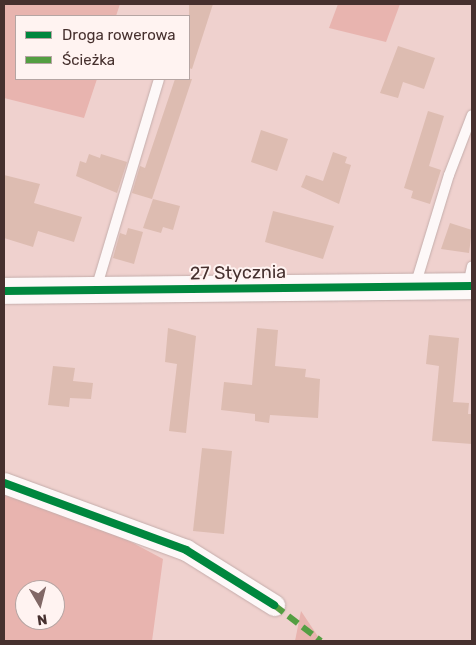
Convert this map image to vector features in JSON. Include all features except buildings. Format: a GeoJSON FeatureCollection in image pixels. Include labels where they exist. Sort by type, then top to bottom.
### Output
{"type":"FeatureCollection","features":[{"type":"Feature","properties":{"kind":"street","name":"27 Stycznia"},"geometry":{"type":"LineString","coordinates":[[4,291],[415,286],[471,279]]}},
{"type":"Feature","properties":{"kind":"street"},"geometry":{"type":"LineString","coordinates":[[4,483],[186,550],[274,605]]}},
{"type":"Feature","properties":{"kind":"lane"},"geometry":{"type":"LineString","coordinates":[[96,290],[159,80]]}},
{"type":"Feature","properties":{"kind":"lane"},"geometry":{"type":"LineString","coordinates":[[415,286],[449,175],[472,115]]}},
{"type":"Feature","properties":{"kind":"shaded area"},"geometry":{"type":"Polygon","coordinates":[[[4,4],[120,4],[116,15],[15,15],[15,80],[97,80],[84,118],[4,98],[4,4]]]}},
{"type":"Feature","properties":{"kind":"shaded area"},"geometry":{"type":"Polygon","coordinates":[[[338,4],[400,4],[386,42],[329,28],[338,4]]]}},
{"type":"Feature","properties":{"kind":"shaded area"},"geometry":{"type":"Polygon","coordinates":[[[4,474],[163,559],[152,641],[4,641],[4,474]]]}},
{"type":"Feature","properties":{"kind":"shaded area"},"geometry":{"type":"Polygon","coordinates":[[[301,611],[321,641],[295,641],[301,611]]]}},
{"type":"Feature","properties":{"kind":"marked path"},"geometry":{"type":"LineString","coordinates":[[274,605],[321,641]]}},
{"type":"Feature","properties":{"kind":"cycle path"},"geometry":{"type":"LineString","coordinates":[[4,291],[472,286]]}},
{"type":"Feature","properties":{"kind":"cycle path"},"geometry":{"type":"LineString","coordinates":[[4,483],[186,550],[274,605]]}}]}
